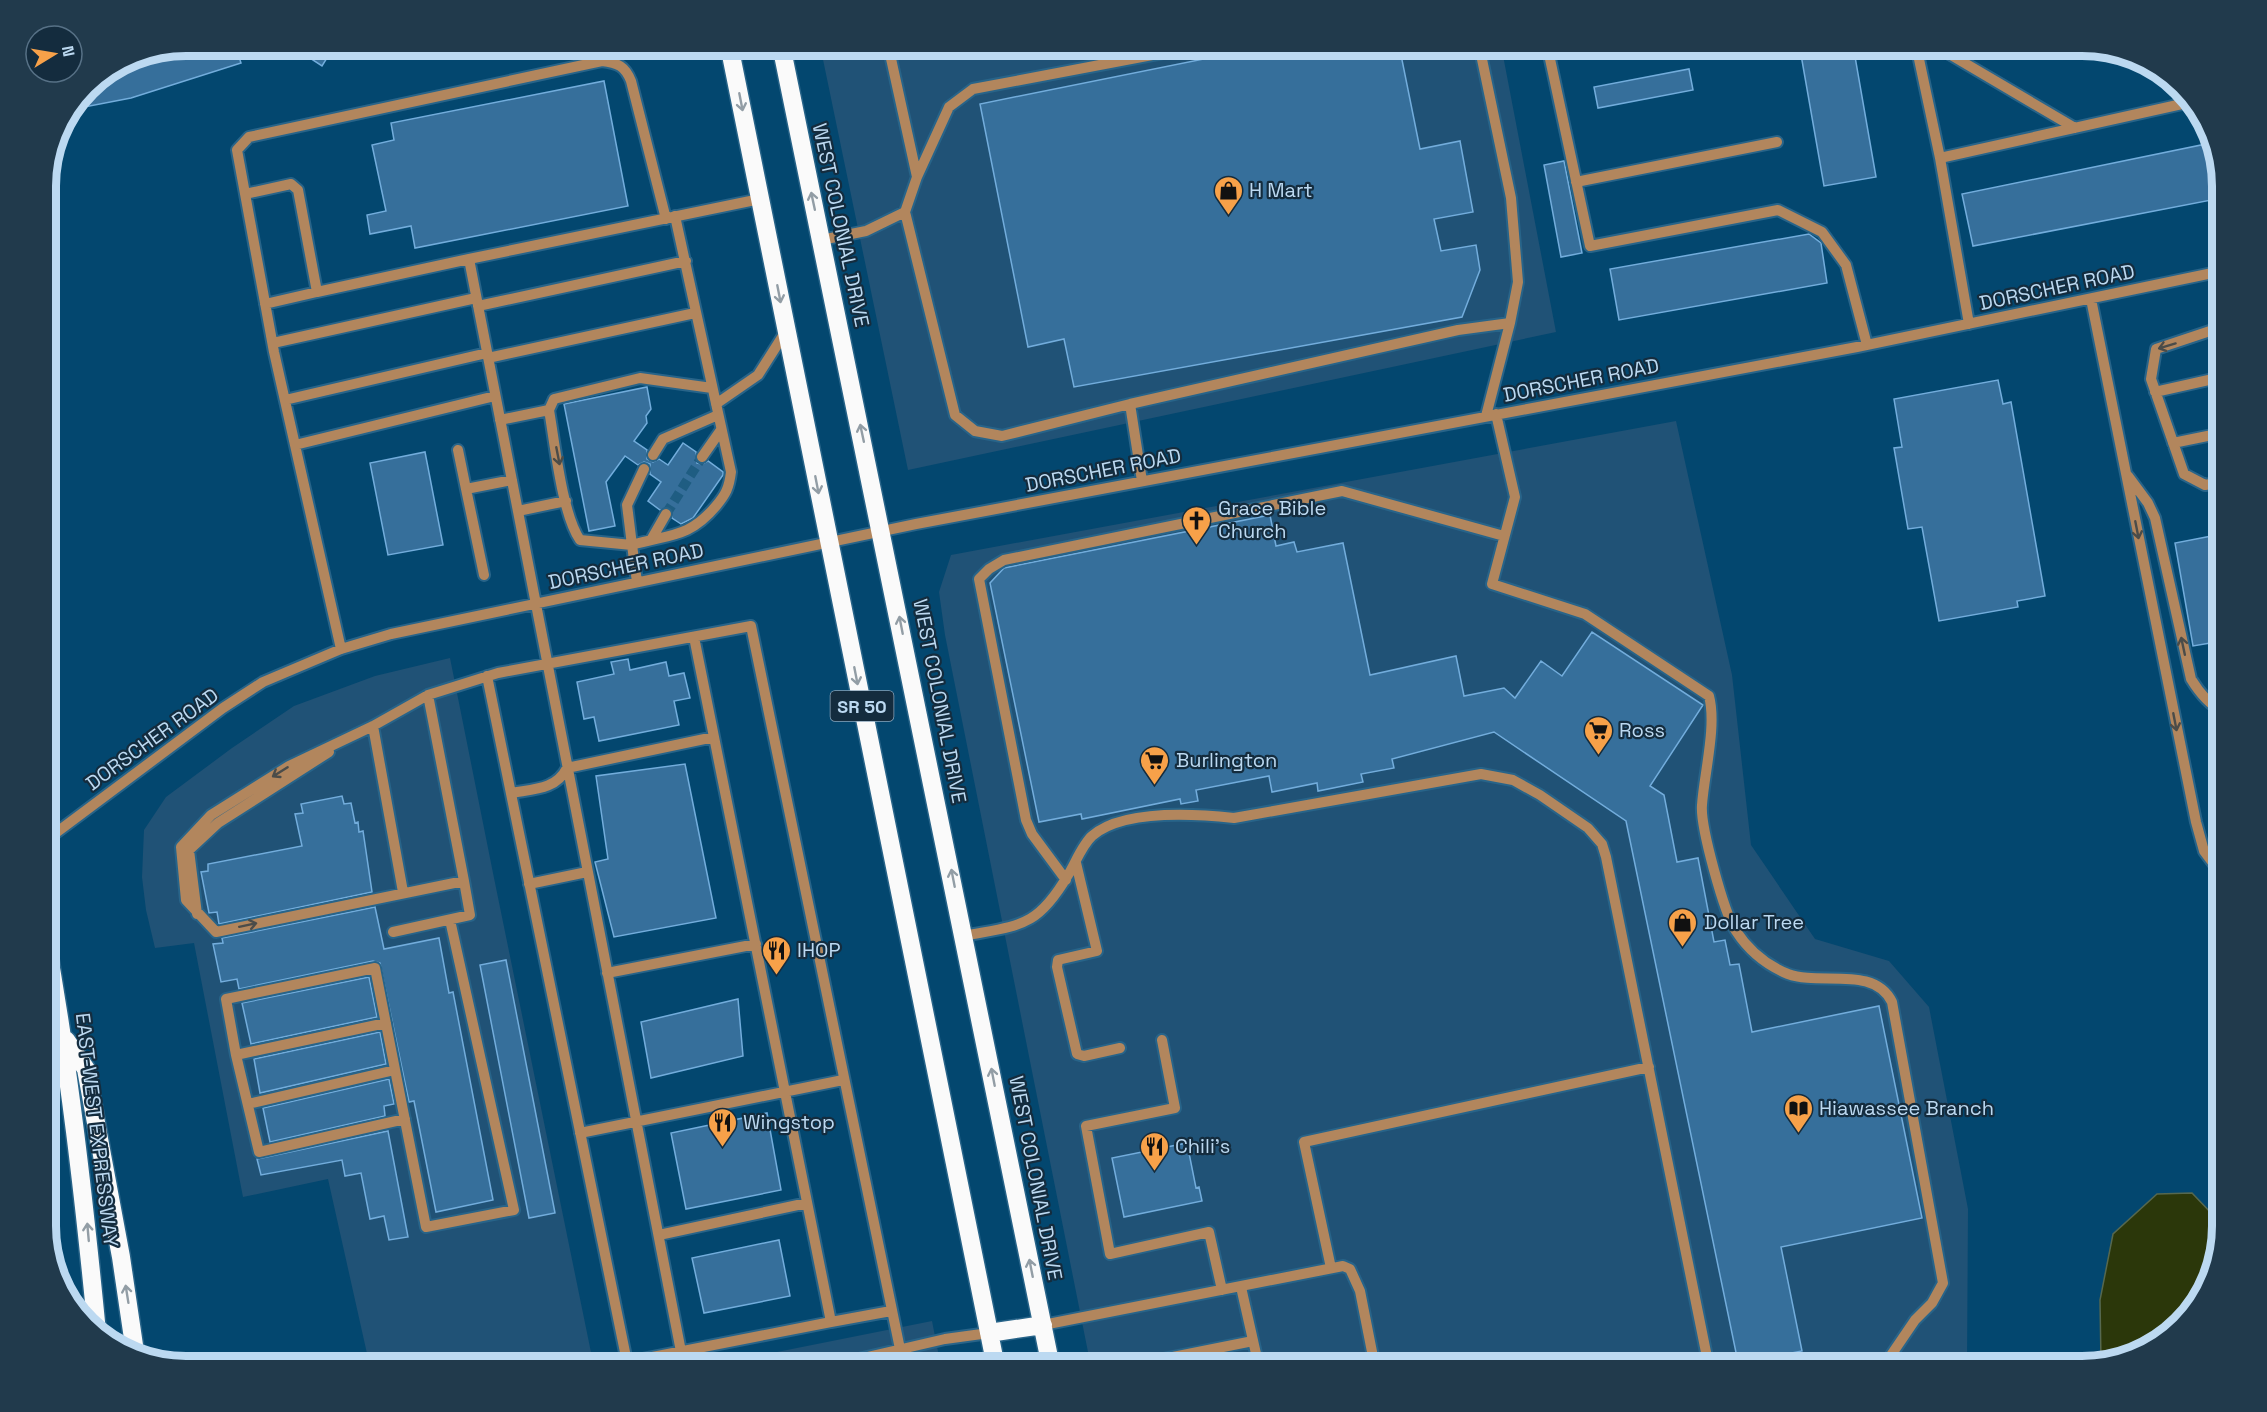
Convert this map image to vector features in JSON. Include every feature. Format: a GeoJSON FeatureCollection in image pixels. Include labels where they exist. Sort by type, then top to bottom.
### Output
{"type":"FeatureCollection","features":[{"type":"Feature","properties":{"kind":"highway","name":"SR 50"},"geometry":{"type":"LineString","coordinates":[[731,56],[994,1356]]}},
{"type":"Feature","properties":{"kind":"highway","name":"WEST COLONIAL DRIVE"},"geometry":{"type":"LineString","coordinates":[[783,56],[1049,1356]]}},
{"type":"Feature","properties":{"kind":"highway","name":"EAST-WEST EXPRESSWAY"},"geometry":{"type":"LineString","coordinates":[[56,993],[64,1036],[82,1176],[96,1320]]}},
{"type":"Feature","properties":{"kind":"highway"},"geometry":{"type":"LineString","coordinates":[[64,1036],[86,1069],[121,1257],[134,1346]]}},
{"type":"Feature","properties":{"kind":"highway"},"geometry":{"type":"LineString","coordinates":[[989,1333],[1043,1325]]}},
{"type":"Feature","properties":{"kind":"street"},"geometry":{"type":"LineString","coordinates":[[890,56],[917,177]]}},
{"type":"Feature","properties":{"kind":"street"},"geometry":{"type":"LineString","coordinates":[[1147,56],[973,89],[949,107],[917,177],[905,212],[955,415],[975,431],[1002,436],[1130,404],[1458,330],[1510,323]]}},
{"type":"Feature","properties":{"kind":"street"},"geometry":{"type":"LineString","coordinates":[[1481,56],[1511,198],[1518,282],[1491,415],[1515,497],[1492,584],[1585,614],[1709,696],[1711,717],[1702,815],[1728,916],[1758,958],[1790,974],[1871,982],[1888,993],[1892,1002],[1943,1283],[1932,1303],[1915,1320],[1890,1356]]}},
{"type":"Feature","properties":{"kind":"street"},"geometry":{"type":"LineString","coordinates":[[1549,56],[1590,246],[1778,210],[1822,232],[1846,265],[1867,345]]}},
{"type":"Feature","properties":{"kind":"street"},"geometry":{"type":"LineString","coordinates":[[1918,56],[1940,158],[1969,324]]}},
{"type":"Feature","properties":{"kind":"street"},"geometry":{"type":"LineString","coordinates":[[1953,56],[2075,128]]}},
{"type":"Feature","properties":{"kind":"street"},"geometry":{"type":"LineString","coordinates":[[341,649],[273,343],[237,150],[249,137],[602,61],[618,63],[628,72],[632,81],[670,218],[686,261],[695,313],[716,404],[731,472],[729,491],[701,523],[688,531],[632,545],[580,540],[574,531],[566,501],[549,410],[554,399],[640,378],[712,388]]}},
{"type":"Feature","properties":{"kind":"street"},"geometry":{"type":"LineString","coordinates":[[1940,158],[2183,104]]}},
{"type":"Feature","properties":{"kind":"street"},"geometry":{"type":"LineString","coordinates":[[1576,182],[1778,142]]}},
{"type":"Feature","properties":{"kind":"street"},"geometry":{"type":"LineString","coordinates":[[245,194],[291,184],[298,190],[317,291]]}},
{"type":"Feature","properties":{"kind":"street"},"geometry":{"type":"LineString","coordinates":[[265,304],[317,291],[760,199]]}},
{"type":"Feature","properties":{"kind":"street"},"geometry":{"type":"LineString","coordinates":[[821,240],[866,231],[905,212]]}},
{"type":"Feature","properties":{"kind":"street"},"geometry":{"type":"LineString","coordinates":[[469,259],[534,603],[682,1356]]}},
{"type":"Feature","properties":{"kind":"street"},"geometry":{"type":"LineString","coordinates":[[273,343],[686,261]]}},
{"type":"Feature","properties":{"kind":"street","name":"DORSCHER ROAD"},"geometry":{"type":"LineString","coordinates":[[56,832],[223,708],[263,682],[341,649],[391,634],[882,531],[1867,345],[2211,273]]}},
{"type":"Feature","properties":{"kind":"street"},"geometry":{"type":"LineString","coordinates":[[2091,298],[2196,822],[2204,851],[2212,861]]}},
{"type":"Feature","properties":{"kind":"street"},"geometry":{"type":"LineString","coordinates":[[285,400],[695,313]]}},
{"type":"Feature","properties":{"kind":"street"},"geometry":{"type":"LineString","coordinates":[[716,404],[758,375],[786,331]]}},
{"type":"Feature","properties":{"kind":"street"},"geometry":{"type":"LineString","coordinates":[[2211,331],[2156,349],[2151,379],[2184,474],[2205,485],[2211,484]]}},
{"type":"Feature","properties":{"kind":"street"},"geometry":{"type":"LineString","coordinates":[[2155,392],[2211,379]]}},
{"type":"Feature","properties":{"kind":"street"},"geometry":{"type":"LineString","coordinates":[[295,445],[495,396]]}},
{"type":"Feature","properties":{"kind":"street"},"geometry":{"type":"LineString","coordinates":[[1130,404],[1142,482]]}},
{"type":"Feature","properties":{"kind":"street"},"geometry":{"type":"LineString","coordinates":[[500,420],[549,410]]}},
{"type":"Feature","properties":{"kind":"street"},"geometry":{"type":"LineString","coordinates":[[653,455],[663,438],[718,416]]}},
{"type":"Feature","properties":{"kind":"street"},"geometry":{"type":"LineString","coordinates":[[702,457],[721,429]]}},
{"type":"Feature","properties":{"kind":"street"},"geometry":{"type":"LineString","coordinates":[[2173,443],[2211,435]]}},
{"type":"Feature","properties":{"kind":"street"},"geometry":{"type":"LineString","coordinates":[[458,450],[484,575]]}},
{"type":"Feature","properties":{"kind":"street"},"geometry":{"type":"LineString","coordinates":[[637,582],[627,505],[644,470]]}},
{"type":"Feature","properties":{"kind":"street"},"geometry":{"type":"LineString","coordinates":[[2126,473],[2148,503],[2155,518],[2191,679],[2198,691],[2212,702]]}},
{"type":"Feature","properties":{"kind":"street"},"geometry":{"type":"LineString","coordinates":[[466,489],[512,480]]}},
{"type":"Feature","properties":{"kind":"street"},"geometry":{"type":"LineString","coordinates":[[1066,880],[1032,834],[1026,820],[979,579],[988,569],[1004,560],[1342,492],[1504,536]]}},
{"type":"Feature","properties":{"kind":"street"},"geometry":{"type":"LineString","coordinates":[[518,511],[566,501]]}},
{"type":"Feature","properties":{"kind":"street"},"geometry":{"type":"LineString","coordinates":[[651,540],[666,514]]}},
{"type":"Feature","properties":{"kind":"street"},"geometry":{"type":"LineString","coordinates":[[464,881],[216,932],[196,914],[189,850],[218,824],[302,772],[350,736],[373,726],[428,695],[487,676],[751,626],[900,1348]]}},
{"type":"Feature","properties":{"kind":"street"},"geometry":{"type":"LineString","coordinates":[[694,637],[831,1322]]}},
{"type":"Feature","properties":{"kind":"street"},"geometry":{"type":"LineString","coordinates":[[487,676],[626,1356]]}},
{"type":"Feature","properties":{"kind":"street"},"geometry":{"type":"LineString","coordinates":[[393,932],[470,915],[428,695]]}},
{"type":"Feature","properties":{"kind":"street"},"geometry":{"type":"LineString","coordinates":[[373,726],[403,892]]}},
{"type":"Feature","properties":{"kind":"street"},"geometry":{"type":"LineString","coordinates":[[567,768],[714,737]]}},
{"type":"Feature","properties":{"kind":"street"},"geometry":{"type":"LineString","coordinates":[[511,794],[549,786],[562,779],[567,768]]}},
{"type":"Feature","properties":{"kind":"street"},"geometry":{"type":"LineString","coordinates":[[964,936],[1023,925],[1042,912],[1066,880],[1091,837],[1111,825],[1142,819],[1194,814],[1234,818],[1481,774],[1513,780],[1588,828],[1602,844],[1707,1356]]}},
{"type":"Feature","properties":{"kind":"street"},"geometry":{"type":"LineString","coordinates":[[1076,863],[1097,951],[1058,960],[1057,967],[1077,1054],[1084,1056],[1120,1048]]}},
{"type":"Feature","properties":{"kind":"street"},"geometry":{"type":"LineString","coordinates":[[529,884],[587,872]]}},
{"type":"Feature","properties":{"kind":"street"},"geometry":{"type":"LineString","coordinates":[[405,1119],[259,1152],[236,1055],[226,999],[375,968],[405,1119],[426,1227],[514,1210],[450,920]]}},
{"type":"Feature","properties":{"kind":"street"},"geometry":{"type":"LineString","coordinates":[[607,973],[756,944]]}},
{"type":"Feature","properties":{"kind":"street"},"geometry":{"type":"LineString","coordinates":[[236,1055],[386,1023]]}},
{"type":"Feature","properties":{"kind":"street"},"geometry":{"type":"LineString","coordinates":[[1162,1040],[1175,1108],[1086,1126],[1110,1254],[1209,1232],[1222,1290]]}},
{"type":"Feature","properties":{"kind":"street"},"geometry":{"type":"LineString","coordinates":[[1331,1268],[1304,1142],[1649,1067]]}},
{"type":"Feature","properties":{"kind":"street"},"geometry":{"type":"LineString","coordinates":[[248,1104],[395,1070]]}},
{"type":"Feature","properties":{"kind":"street"},"geometry":{"type":"LineString","coordinates":[[580,1133],[843,1080]]}},
{"type":"Feature","properties":{"kind":"street"},"geometry":{"type":"LineString","coordinates":[[659,1235],[807,1203]]}},
{"type":"Feature","properties":{"kind":"street"},"geometry":{"type":"LineString","coordinates":[[1043,1325],[1343,1266],[1350,1269],[1360,1291],[1373,1356]]}},
{"type":"Feature","properties":{"kind":"street"},"geometry":{"type":"LineString","coordinates":[[1241,1287],[1256,1356]]}},
{"type":"Feature","properties":{"kind":"street"},"geometry":{"type":"LineString","coordinates":[[664,1356],[891,1311]]}},
{"type":"Feature","properties":{"kind":"street"},"geometry":{"type":"LineString","coordinates":[[868,1356],[900,1348],[989,1333]]}},
{"type":"Feature","properties":{"kind":"street"},"geometry":{"type":"LineString","coordinates":[[1178,1356],[1253,1341]]}},
{"type":"Feature","properties":{"kind":"shaded area"},"geometry":{"type":"Polygon","coordinates":[[[822,56],[1503,56],[1556,332],[908,470],[822,56]]]}},
{"type":"Feature","properties":{"kind":"shaded area"},"geometry":{"type":"Polygon","coordinates":[[[1676,421],[1732,675],[1751,845],[1815,939],[1889,961],[1929,1007],[1968,1209],[1967,1356],[1089,1356],[945,635],[939,592],[951,555],[1676,421]]]}},
{"type":"Feature","properties":{"kind":"shaded area"},"geometry":{"type":"Polygon","coordinates":[[[450,658],[592,1356],[368,1356],[328,1179],[243,1197],[194,943],[155,948],[146,910],[142,877],[144,830],[166,797],[294,706],[375,676],[450,658]]]}},
{"type":"Feature","properties":{"kind":"shaded area"},"geometry":{"type":"Polygon","coordinates":[[[2192,1193],[2212,1214],[2210,1243],[2202,1276],[2185,1306],[2161,1330],[2131,1347],[2101,1354],[2100,1300],[2113,1234],[2157,1194],[2192,1193]]]}},
{"type":"Feature","properties":{"kind":"shaded area"},"geometry":{"type":"Polygon","coordinates":[[[932,1321],[939,1356],[757,1356],[932,1321]]]}},
{"type":"Feature","properties":{"kind":"building"},"geometry":{"type":"Polygon","coordinates":[[[239,56],[241,63],[131,98],[81,108],[113,77],[144,62],[169,57],[239,56]]]}},
{"type":"Feature","properties":{"kind":"building"},"geometry":{"type":"Polygon","coordinates":[[[307,56],[328,56],[322,66],[307,56]]]}},
{"type":"Feature","properties":{"kind":"building","name":"H Mart"},"geometry":{"type":"Polygon","coordinates":[[[1218,56],[1401,56],[1420,149],[1460,141],[1473,212],[1434,219],[1441,251],[1476,245],[1480,270],[1462,317],[1074,387],[1064,339],[1028,347],[980,104],[1218,56]]]}},
{"type":"Feature","properties":{"kind":"building"},"geometry":{"type":"Polygon","coordinates":[[[1801,56],[1855,56],[1876,177],[1824,186],[1801,56]]]}},
{"type":"Feature","properties":{"kind":"building"},"geometry":{"type":"Polygon","coordinates":[[[1689,69],[1693,90],[1598,108],[1594,87],[1689,69]]]}},
{"type":"Feature","properties":{"kind":"building"},"geometry":{"type":"Polygon","coordinates":[[[604,81],[628,206],[415,248],[411,226],[370,234],[367,215],[386,211],[372,145],[394,140],[391,123],[604,81]]]}},
{"type":"Feature","properties":{"kind":"building"},"geometry":{"type":"Polygon","coordinates":[[[2205,144],[2211,177],[2211,200],[1973,246],[1962,194],[2205,144]]]}},
{"type":"Feature","properties":{"kind":"building"},"geometry":{"type":"Polygon","coordinates":[[[1564,161],[1582,253],[1561,257],[1544,165],[1564,161]]]}},
{"type":"Feature","properties":{"kind":"building"},"geometry":{"type":"Polygon","coordinates":[[[1809,234],[1821,243],[1827,283],[1619,320],[1610,269],[1809,234]]]}},
{"type":"Feature","properties":{"kind":"building"},"geometry":{"type":"Polygon","coordinates":[[[1998,380],[2003,404],[2011,402],[2045,596],[2017,601],[2018,607],[1939,621],[1922,527],[1908,529],[1894,448],[1902,447],[1894,399],[1998,380]]]}},
{"type":"Feature","properties":{"kind":"building"},"geometry":{"type":"Polygon","coordinates":[[[647,387],[651,409],[646,416],[647,423],[634,441],[647,450],[647,459],[653,462],[659,459],[668,465],[683,443],[696,452],[697,463],[702,464],[708,461],[723,472],[723,475],[693,518],[681,524],[672,518],[670,508],[660,510],[648,501],[661,482],[650,474],[650,464],[644,462],[638,465],[625,456],[606,482],[615,526],[589,531],[564,404],[647,387]]]}},
{"type":"Feature","properties":{"kind":"building"},"geometry":{"type":"Polygon","coordinates":[[[425,452],[443,545],[388,555],[370,463],[425,452]]]}},
{"type":"Feature","properties":{"kind":"building"},"geometry":{"type":"Polygon","coordinates":[[[1270,515],[1276,546],[1294,542],[1297,552],[1343,543],[1370,675],[1456,656],[1464,696],[1504,688],[1515,698],[1541,661],[1562,676],[1592,632],[1703,705],[1650,786],[1664,795],[1677,862],[1698,858],[1714,942],[1725,940],[1730,965],[1739,964],[1752,1032],[1879,1006],[1922,1218],[1781,1247],[1802,1351],[1786,1354],[1786,1356],[1737,1356],[1626,821],[1494,732],[1392,759],[1394,768],[1361,774],[1363,782],[1318,791],[1317,783],[1272,792],[1269,776],[1196,790],[1198,801],[1181,804],[1180,799],[1082,819],[1081,814],[1039,822],[990,583],[1004,568],[1270,515]]]}},
{"type":"Feature","properties":{"kind":"building"},"geometry":{"type":"Polygon","coordinates":[[[2211,536],[2211,643],[2193,646],[2175,543],[2211,536]]]}},
{"type":"Feature","properties":{"kind":"building"},"geometry":{"type":"Polygon","coordinates":[[[628,659],[630,670],[666,662],[669,676],[684,673],[690,698],[674,701],[679,725],[599,741],[594,717],[584,719],[577,682],[614,674],[611,662],[628,659]]]}},
{"type":"Feature","properties":{"kind":"building"},"geometry":{"type":"Polygon","coordinates":[[[685,764],[716,918],[614,937],[595,862],[608,859],[596,776],[685,764]]]}},
{"type":"Feature","properties":{"kind":"building"},"geometry":{"type":"Polygon","coordinates":[[[342,796],[344,804],[351,803],[355,823],[358,822],[359,832],[363,831],[372,892],[219,924],[217,912],[209,913],[201,872],[208,871],[208,864],[302,846],[295,814],[303,813],[301,804],[342,796]]]}},
{"type":"Feature","properties":{"kind":"building"},"geometry":{"type":"Polygon","coordinates":[[[375,907],[384,949],[439,938],[449,993],[453,992],[493,1200],[436,1212],[414,1101],[409,1102],[380,963],[373,961],[239,989],[237,979],[221,982],[213,944],[223,943],[222,938],[375,907]]]}},
{"type":"Feature","properties":{"kind":"building"},"geometry":{"type":"Polygon","coordinates":[[[506,960],[555,1213],[529,1218],[480,965],[506,960]]]}},
{"type":"Feature","properties":{"kind":"building"},"geometry":{"type":"Polygon","coordinates":[[[369,977],[377,1017],[251,1044],[242,1003],[369,977]]]}},
{"type":"Feature","properties":{"kind":"building"},"geometry":{"type":"Polygon","coordinates":[[[738,999],[743,1056],[651,1078],[641,1022],[738,999]]]}},
{"type":"Feature","properties":{"kind":"building"},"geometry":{"type":"Polygon","coordinates":[[[380,1032],[386,1064],[260,1093],[254,1059],[380,1032]]]}},
{"type":"Feature","properties":{"kind":"building"},"geometry":{"type":"Polygon","coordinates":[[[389,1079],[394,1104],[384,1106],[385,1116],[270,1142],[263,1108],[389,1079]]]}},
{"type":"Feature","properties":{"kind":"building"},"geometry":{"type":"Polygon","coordinates":[[[767,1113],[781,1190],[686,1209],[671,1133],[767,1113]]]}},
{"type":"Feature","properties":{"kind":"building"},"geometry":{"type":"Polygon","coordinates":[[[388,1131],[408,1237],[389,1240],[384,1216],[370,1219],[361,1173],[345,1176],[342,1160],[261,1175],[257,1159],[388,1131]]]}},
{"type":"Feature","properties":{"kind":"building","name":"Chili's"},"geometry":{"type":"Polygon","coordinates":[[[1187,1143],[1196,1188],[1199,1187],[1202,1201],[1124,1217],[1112,1158],[1187,1143]]]}},
{"type":"Feature","properties":{"kind":"building"},"geometry":{"type":"Polygon","coordinates":[[[779,1240],[790,1296],[704,1313],[692,1258],[779,1240]]]}},
{"type":"Feature","properties":{"kind":"tunnel"},"geometry":{"type":"LineString","coordinates":[[666,514],[702,457]]}},
{"type":"Feature","properties":{"kind":"place","name":"H Mart"},"geometry":{"type":"Point","coordinates":[1228,216]}},
{"type":"Feature","properties":{"kind":"place","name":"Grace Bible Church"},"geometry":{"type":"Point","coordinates":[1197,546]}},
{"type":"Feature","properties":{"kind":"place","name":"Ross"},"geometry":{"type":"Point","coordinates":[1598,756]}},
{"type":"Feature","properties":{"kind":"place","name":"Burlington"},"geometry":{"type":"Point","coordinates":[1155,786]}},
{"type":"Feature","properties":{"kind":"place","name":"Dollar Tree"},"geometry":{"type":"Point","coordinates":[1683,948]}},
{"type":"Feature","properties":{"kind":"place","name":"IHOP"},"geometry":{"type":"Point","coordinates":[776,976]}},
{"type":"Feature","properties":{"kind":"place","name":"Hiawassee Branch"},"geometry":{"type":"Point","coordinates":[1798,1134]}},
{"type":"Feature","properties":{"kind":"place","name":"Wingstop"},"geometry":{"type":"Point","coordinates":[722,1148]}},
{"type":"Feature","properties":{"kind":"place","name":"Chili's"},"geometry":{"type":"Point","coordinates":[1154,1172]}}]}
